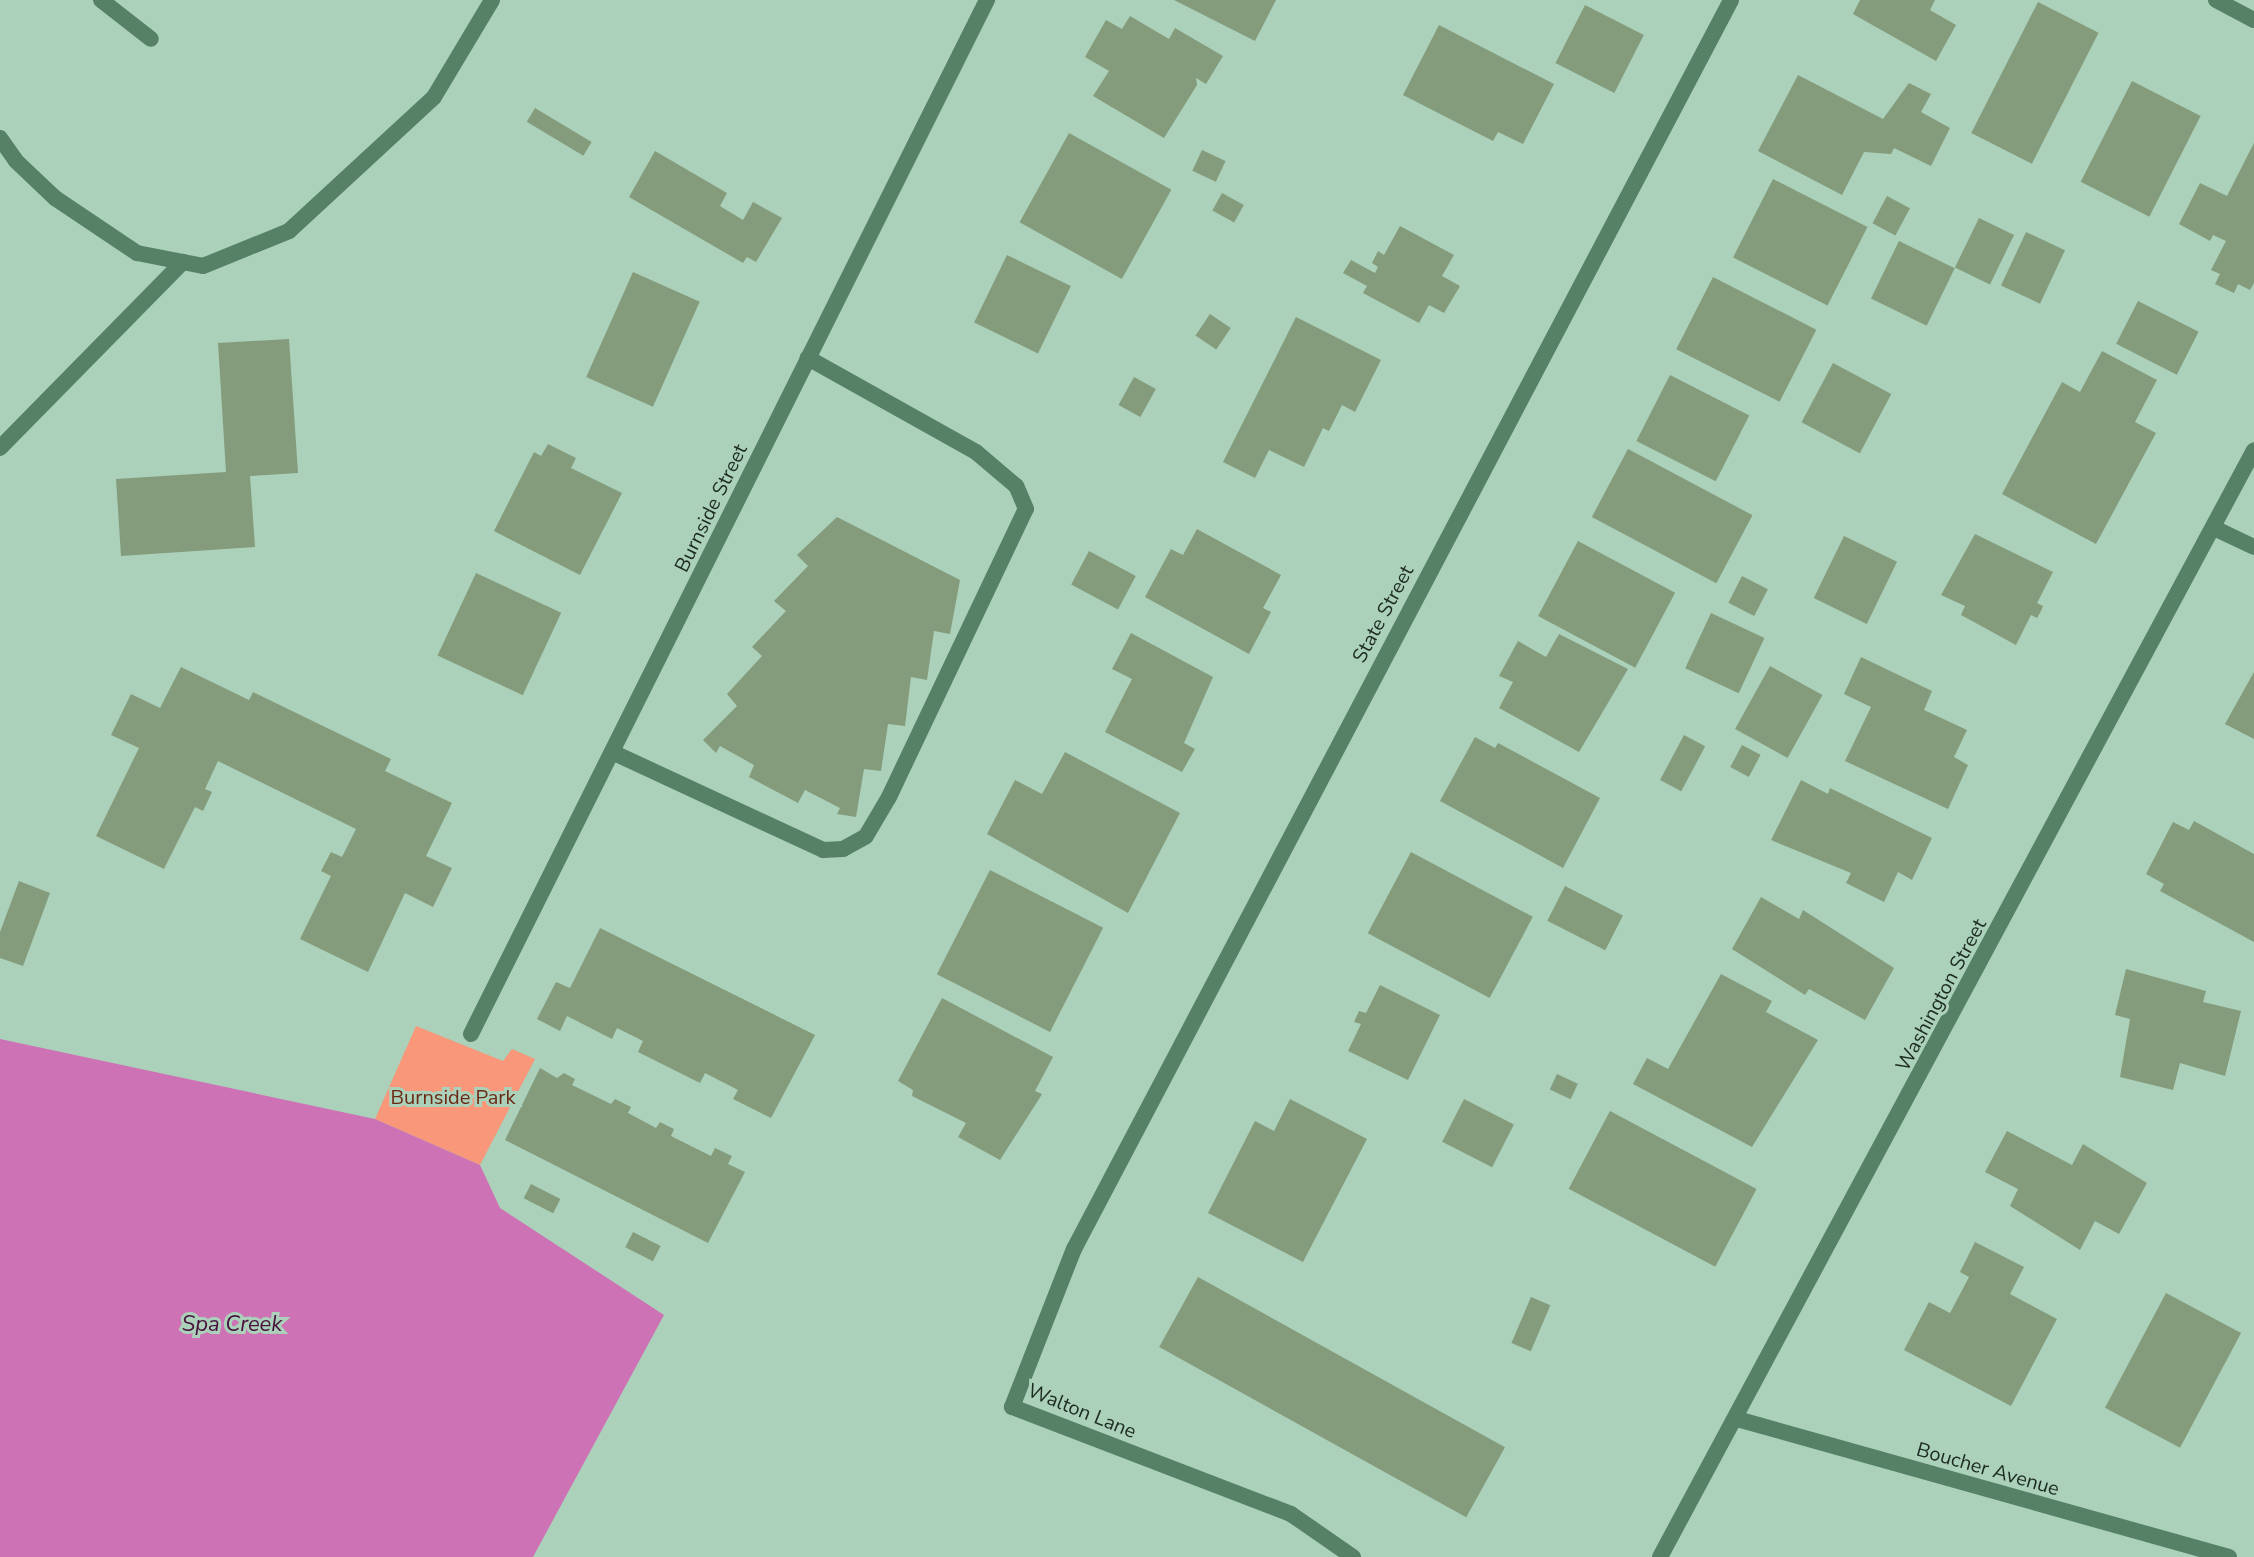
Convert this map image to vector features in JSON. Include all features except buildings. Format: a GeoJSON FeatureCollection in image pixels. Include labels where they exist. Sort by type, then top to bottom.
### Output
{"type":"FeatureCollection","features":[{"type":"Feature","properties":{"kind":"street"},"geometry":{"type":"LineString","coordinates":[[101,0],[151,39]]}},
{"type":"Feature","properties":{"kind":"street"},"geometry":{"type":"LineString","coordinates":[[2,144],[55,198],[137,253],[203,266],[289,231],[434,97],[492,0]]}},
{"type":"Feature","properties":{"kind":"street","name":"Burnside Street"},"geometry":{"type":"LineString","coordinates":[[471,1034],[987,0]]}},
{"type":"Feature","properties":{"kind":"street","name":"State Street"},"geometry":{"type":"LineString","coordinates":[[1074,1249],[1731,0]]}},
{"type":"Feature","properties":{"kind":"street"},"geometry":{"type":"LineString","coordinates":[[2216,0],[2254,20]]}},
{"type":"Feature","properties":{"kind":"street"},"geometry":{"type":"LineString","coordinates":[[0,448],[183,262]]}},
{"type":"Feature","properties":{"kind":"street"},"geometry":{"type":"LineString","coordinates":[[612,752],[823,850],[843,849],[866,836],[1026,509],[1016,486],[976,452],[808,358]]}},
{"type":"Feature","properties":{"kind":"street","name":"Washington Street"},"geometry":{"type":"LineString","coordinates":[[1660,1557],[1737,1419],[2254,450]]}},
{"type":"Feature","properties":{"kind":"street"},"geometry":{"type":"LineString","coordinates":[[2214,528],[2254,547]]}},
{"type":"Feature","properties":{"kind":"street","name":"Walton Lane"},"geometry":{"type":"LineString","coordinates":[[1074,1249],[1012,1407],[1291,1514],[1353,1557]]}},
{"type":"Feature","properties":{"kind":"street","name":"Boucher Avenue"},"geometry":{"type":"LineString","coordinates":[[1737,1419],[2187,1552],[2229,1557]]}},
{"type":"Feature","properties":{"kind":"green space","name":"Burnside Park"},"geometry":{"type":"Polygon","coordinates":[[[416,1026],[503,1061],[512,1049],[535,1059],[480,1165],[375,1119],[416,1026]]]}},
{"type":"Feature","properties":{"kind":"water","name":"Spa Creek"},"geometry":{"type":"Polygon","coordinates":[[[0,1039],[375,1119],[480,1165],[500,1208],[664,1315],[533,1557],[0,1557],[0,1039]]]}}]}
